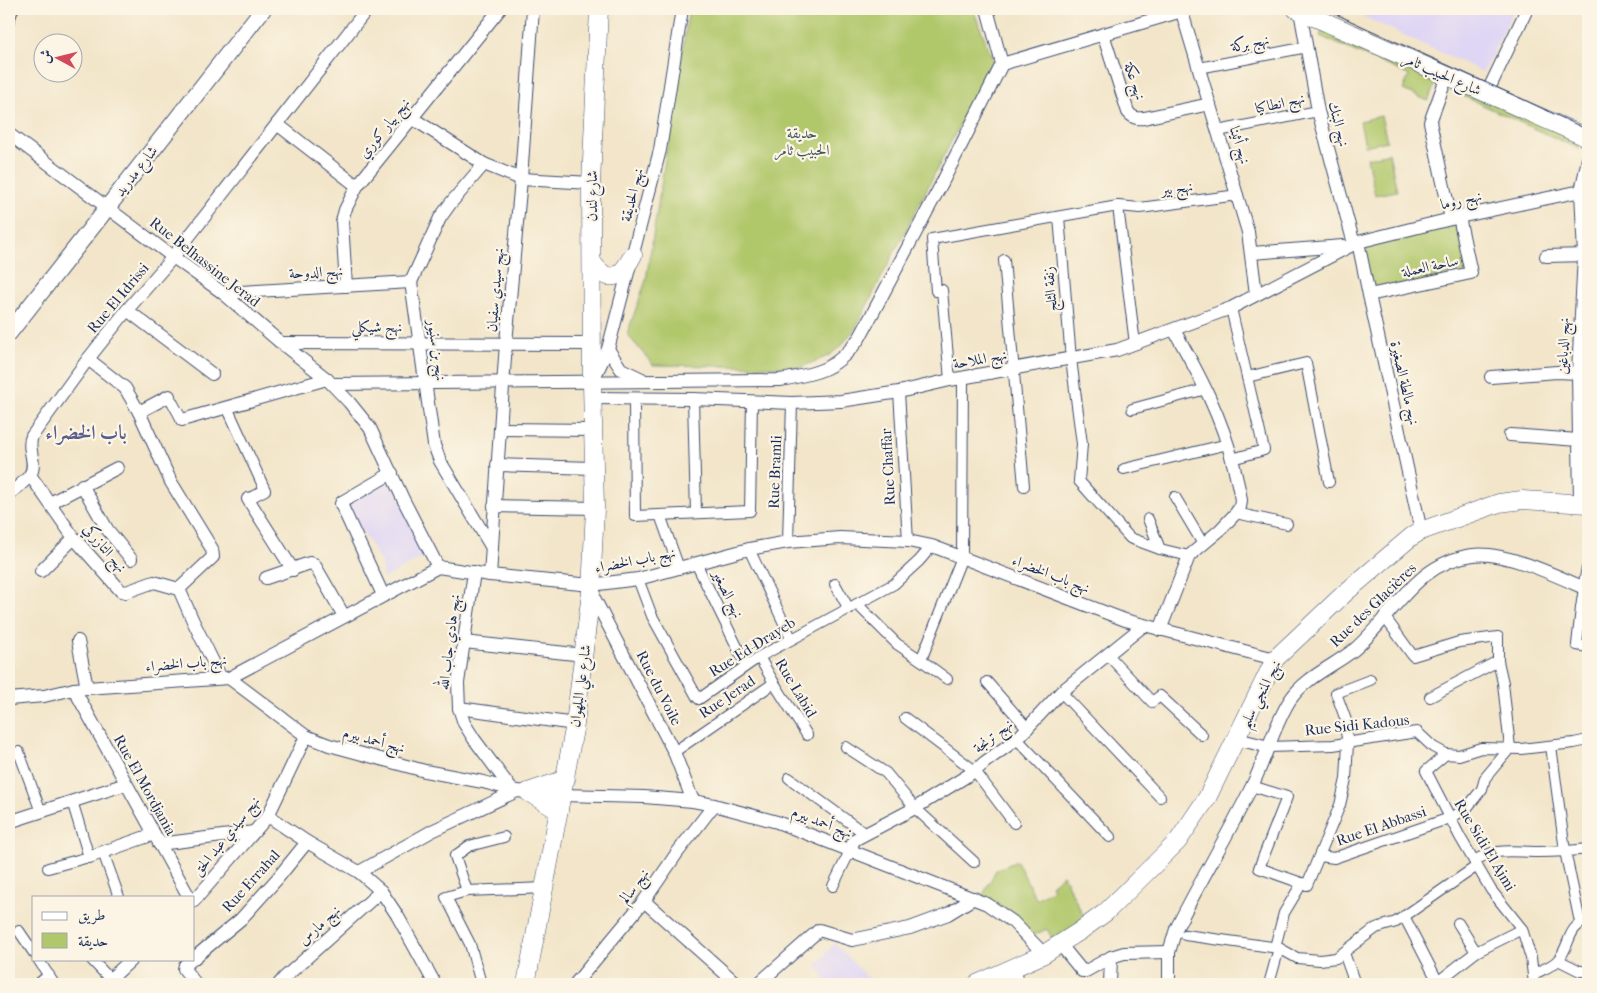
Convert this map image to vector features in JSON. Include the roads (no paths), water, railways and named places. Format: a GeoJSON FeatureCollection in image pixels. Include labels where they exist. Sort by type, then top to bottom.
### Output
{"type":"FeatureCollection","features":[{"type":"Feature","properties":{"kind":"main road","name":"شارع لندن"},"geometry":{"type":"LineString","coordinates":[[592,391],[600,346],[592,262],[591,183],[599,9]]}},
{"type":"Feature","properties":{"kind":"main road","name":"شارع الحبيب ثامر"},"geometry":{"type":"LineString","coordinates":[[1298,10],[1588,138]]}},
{"type":"Feature","properties":{"kind":"main road"},"geometry":{"type":"LineString","coordinates":[[592,262],[599,272],[610,277],[618,275],[626,269],[633,255]]}},
{"type":"Feature","properties":{"kind":"main road","name":"شارع علي البلهوان"},"geometry":{"type":"LineString","coordinates":[[526,984],[575,724],[584,655],[591,588],[595,508],[592,391]]}},
{"type":"Feature","properties":{"kind":"main road","name":"نهج المنجي سليم"},"geometry":{"type":"LineString","coordinates":[[977,984],[1016,976],[1044,954],[1106,912],[1178,841],[1207,798],[1275,659],[1345,594],[1411,537],[1421,531],[1499,503],[1522,500],[1584,503]]}},
{"type":"Feature","properties":{"kind":"main road"},"geometry":{"type":"LineString","coordinates":[[519,791],[562,795]]}},
{"type":"Feature","properties":{"kind":"main road"},"geometry":{"type":"LineString","coordinates":[[519,791],[562,795]]}},
{"type":"Feature","properties":{"kind":"street","name":"شارع مدريد"},"geometry":{"type":"LineString","coordinates":[[9,333],[263,9]]}},
{"type":"Feature","properties":{"kind":"street","name":"Rue El Idrissi"},"geometry":{"type":"LineString","coordinates":[[88,359],[173,257],[366,9]]}},
{"type":"Feature","properties":{"kind":"street","name":"نهج بيار كوري"},"geometry":{"type":"LineString","coordinates":[[346,286],[342,221],[345,210],[357,186],[500,9]]}},
{"type":"Feature","properties":{"kind":"street","name":"نهج سيدي سفيان"},"geometry":{"type":"LineString","coordinates":[[490,575],[506,344],[521,179],[533,9]]}},
{"type":"Feature","properties":{"kind":"street"},"geometry":{"type":"LineString","coordinates":[[139,412],[169,396],[182,420],[329,382],[503,384],[592,391],[647,380],[780,380],[816,372],[836,364],[850,351],[860,337],[941,185],[1002,64],[987,9]]}},
{"type":"Feature","properties":{"kind":"street"},"geometry":{"type":"LineString","coordinates":[[1486,93],[1527,9]]}},
{"type":"Feature","properties":{"kind":"street","name":"نهج الحديقة"},"geometry":{"type":"LineString","coordinates":[[600,346],[633,255],[660,150],[680,10]]}},
{"type":"Feature","properties":{"kind":"street"},"geometry":{"type":"LineString","coordinates":[[1002,64],[1182,10]]}},
{"type":"Feature","properties":{"kind":"street","name":"نهج أثينا"},"geometry":{"type":"LineString","coordinates":[[1182,10],[1248,232],[1256,294]]}},
{"type":"Feature","properties":{"kind":"street","name":"نهج البنك"},"geometry":{"type":"LineString","coordinates":[[1298,10],[1307,47],[1318,111],[1354,244]]}},
{"type":"Feature","properties":{"kind":"street","name":"نهج عكة"},"geometry":{"type":"LineString","coordinates":[[1103,34],[1128,112],[1132,116],[1140,119],[1210,104]]}},
{"type":"Feature","properties":{"kind":"street","name":"نهج بركة"},"geometry":{"type":"LineString","coordinates":[[1199,68],[1307,47]]}},
{"type":"Feature","properties":{"kind":"street"},"geometry":{"type":"LineString","coordinates":[[1447,76],[1430,122],[1455,218]]}},
{"type":"Feature","properties":{"kind":"street","name":"نهج انطاكيا"},"geometry":{"type":"LineString","coordinates":[[1218,131],[1318,111]]}},
{"type":"Feature","properties":{"kind":"street"},"geometry":{"type":"LineString","coordinates":[[412,118],[484,164],[521,179],[591,183]]}},
{"type":"Feature","properties":{"kind":"street"},"geometry":{"type":"LineString","coordinates":[[277,124],[357,186]]}},
{"type":"Feature","properties":{"kind":"street","name":"Rue Belhassine Jerad"},"geometry":{"type":"LineString","coordinates":[[9,134],[223,293],[329,382],[370,428],[403,499],[438,567]]}},
{"type":"Feature","properties":{"kind":"street","name":"نهج الدباغين"},"geometry":{"type":"LineString","coordinates":[[1584,503],[1578,440],[1578,373],[1586,255],[1581,191],[1588,160]]}},
{"type":"Feature","properties":{"kind":"street"},"geometry":{"type":"LineString","coordinates":[[411,282],[440,218],[484,164]]}},
{"type":"Feature","properties":{"kind":"street","name":"نهج روما"},"geometry":{"type":"LineString","coordinates":[[1354,244],[1455,218],[1581,191]]}},
{"type":"Feature","properties":{"kind":"street","name":"نهج بير"},"geometry":{"type":"LineString","coordinates":[[950,380],[942,290],[936,291],[932,239],[1118,206],[1140,208],[1238,195]]}},
{"type":"Feature","properties":{"kind":"street"},"geometry":{"type":"LineString","coordinates":[[1118,206],[1135,344]]}},
{"type":"Feature","properties":{"kind":"street","name":"زنقة الثلج"},"geometry":{"type":"LineString","coordinates":[[1059,217],[1071,359],[1082,444],[1079,481],[1130,538],[1160,549],[1189,556]]}},
{"type":"Feature","properties":{"kind":"street","name":"ساحة العملة"},"geometry":{"type":"LineString","coordinates":[[1368,295],[1471,273],[1455,218]]}},
{"type":"Feature","properties":{"kind":"street"},"geometry":{"type":"LineString","coordinates":[[1252,253],[1354,244]]}},
{"type":"Feature","properties":{"kind":"street","name":"نهج الملاحة"},"geometry":{"type":"LineString","coordinates":[[592,391],[634,400],[694,399],[792,403],[842,400],[899,392],[950,380],[1071,359],[1117,350],[1231,308],[1354,244]]}},
{"type":"Feature","properties":{"kind":"street","name":"نهج مالطة الصغيرة"},"geometry":{"type":"LineString","coordinates":[[1354,244],[1368,295],[1421,531]]}},
{"type":"Feature","properties":{"kind":"street"},"geometry":{"type":"LineString","coordinates":[[1546,256],[1586,255]]}},
{"type":"Feature","properties":{"kind":"street"},"geometry":{"type":"LineString","coordinates":[[1004,260],[1024,486]]}},
{"type":"Feature","properties":{"kind":"street","name":"نهج الدوحة"},"geometry":{"type":"LineString","coordinates":[[223,293],[411,282]]}},
{"type":"Feature","properties":{"kind":"street","name":"نهج بن سنيور"},"geometry":{"type":"LineString","coordinates":[[411,282],[432,436],[437,453],[492,548]]}},
{"type":"Feature","properties":{"kind":"street"},"geometry":{"type":"LineString","coordinates":[[1231,308],[1264,450],[1232,459]]}},
{"type":"Feature","properties":{"kind":"street"},"geometry":{"type":"LineString","coordinates":[[127,310],[212,374]]}},
{"type":"Feature","properties":{"kind":"street"},"geometry":{"type":"LineString","coordinates":[[1160,630],[1189,556],[1220,530],[1236,513],[1241,501],[1228,444],[1218,416],[1206,389],[1174,330]]}},
{"type":"Feature","properties":{"kind":"street","name":"نهج شيكلي"},"geometry":{"type":"LineString","coordinates":[[281,343],[600,346]]}},
{"type":"Feature","properties":{"kind":"street"},"geometry":{"type":"LineString","coordinates":[[600,346],[621,369],[647,380]]}},
{"type":"Feature","properties":{"kind":"street"},"geometry":{"type":"LineString","coordinates":[[9,494],[30,475],[33,465],[29,445],[31,440],[88,359],[125,388],[139,412],[172,482],[212,548],[213,557],[179,589],[193,621],[225,678]]}},
{"type":"Feature","properties":{"kind":"street"},"geometry":{"type":"LineString","coordinates":[[1247,377],[1306,363],[1329,482]]}},
{"type":"Feature","properties":{"kind":"street"},"geometry":{"type":"LineString","coordinates":[[1491,377],[1556,372],[1578,373]]}},
{"type":"Feature","properties":{"kind":"street"},"geometry":{"type":"LineString","coordinates":[[921,660],[962,557],[963,378]]}},
{"type":"Feature","properties":{"kind":"street"},"geometry":{"type":"LineString","coordinates":[[1132,409],[1206,389]]}},
{"type":"Feature","properties":{"kind":"street","name":"Rue Chaffar"},"geometry":{"type":"LineString","coordinates":[[899,392],[908,540]]}},
{"type":"Feature","properties":{"kind":"street"},"geometry":{"type":"LineString","coordinates":[[694,399],[696,513]]}},
{"type":"Feature","properties":{"kind":"street"},"geometry":{"type":"LineString","coordinates":[[634,400],[635,516],[750,511],[752,401]]}},
{"type":"Feature","properties":{"kind":"street","name":"Rue Bramli"},"geometry":{"type":"LineString","coordinates":[[788,542],[792,403]]}},
{"type":"Feature","properties":{"kind":"street"},"geometry":{"type":"LineString","coordinates":[[227,407],[265,490],[248,499],[293,570]]}},
{"type":"Feature","properties":{"kind":"street"},"geometry":{"type":"LineString","coordinates":[[500,429],[593,430]]}},
{"type":"Feature","properties":{"kind":"street"},"geometry":{"type":"LineString","coordinates":[[1510,435],[1578,440]]}},
{"type":"Feature","properties":{"kind":"street"},"geometry":{"type":"LineString","coordinates":[[1124,469],[1228,444]]}},
{"type":"Feature","properties":{"kind":"street"},"geometry":{"type":"LineString","coordinates":[[497,465],[593,468]]}},
{"type":"Feature","properties":{"kind":"street"},"geometry":{"type":"LineString","coordinates":[[50,503],[117,468]]}},
{"type":"Feature","properties":{"kind":"street"},"geometry":{"type":"LineString","coordinates":[[383,595],[341,504],[392,473]]}},
{"type":"Feature","properties":{"kind":"street","name":"نهج التازركي"},"geometry":{"type":"LineString","coordinates":[[30,475],[74,538],[121,591],[126,592],[154,582],[179,589]]}},
{"type":"Feature","properties":{"kind":"street"},"geometry":{"type":"LineString","coordinates":[[82,485],[106,529],[131,559]]}},
{"type":"Feature","properties":{"kind":"street"},"geometry":{"type":"LineString","coordinates":[[1175,497],[1203,544]]}},
{"type":"Feature","properties":{"kind":"street"},"geometry":{"type":"LineString","coordinates":[[494,506],[595,508]]}},
{"type":"Feature","properties":{"kind":"street"},"geometry":{"type":"LineString","coordinates":[[1236,513],[1286,524]]}},
{"type":"Feature","properties":{"kind":"street"},"geometry":{"type":"LineString","coordinates":[[660,515],[679,568]]}},
{"type":"Feature","properties":{"kind":"street"},"geometry":{"type":"LineString","coordinates":[[1148,520],[1160,549]]}},
{"type":"Feature","properties":{"kind":"street"},"geometry":{"type":"LineString","coordinates":[[41,571],[74,538]]}},
{"type":"Feature","properties":{"kind":"street","name":"نهج باب الخضراء"},"geometry":{"type":"LineString","coordinates":[[9,699],[44,696],[80,688],[225,678],[438,567],[591,588],[638,579],[749,549],[788,542],[840,538],[908,540],[932,546],[1143,626],[1275,659]]}},
{"type":"Feature","properties":{"kind":"street","name":"Rue Ed-Drayeb"},"geometry":{"type":"LineString","coordinates":[[638,579],[652,616],[698,698],[701,698],[746,665],[791,638],[894,584],[932,546]]}},
{"type":"Feature","properties":{"kind":"street"},"geometry":{"type":"LineString","coordinates":[[749,549],[791,638]]}},
{"type":"Feature","properties":{"kind":"street","name":"Rue des Glacières"},"geometry":{"type":"LineString","coordinates":[[1169,952],[1179,922],[1252,786],[1284,710],[1296,692],[1355,648],[1410,589],[1440,565],[1456,558],[1475,554],[1501,556],[1584,588]]}},
{"type":"Feature","properties":{"kind":"street"},"geometry":{"type":"LineString","coordinates":[[266,578],[310,563],[315,565],[344,616]]}},
{"type":"Feature","properties":{"kind":"street","name":"نهج الصغير"},"geometry":{"type":"LineString","coordinates":[[696,563],[746,665]]}},
{"type":"Feature","properties":{"kind":"street"},"geometry":{"type":"LineString","coordinates":[[1588,568],[1584,588],[1585,610],[1577,645],[1588,647]]}},
{"type":"Feature","properties":{"kind":"street","name":"نهج هادي جاب الله"},"geometry":{"type":"LineString","coordinates":[[474,572],[458,683],[459,708],[464,723],[474,739],[519,791]]}},
{"type":"Feature","properties":{"kind":"street"},"geometry":{"type":"LineString","coordinates":[[835,584],[853,607],[897,644],[947,679]]}},
{"type":"Feature","properties":{"kind":"street","name":"Rue du Voile"},"geometry":{"type":"LineString","coordinates":[[591,588],[674,752],[693,801]]}},
{"type":"Feature","properties":{"kind":"street"},"geometry":{"type":"LineString","coordinates":[[1384,616],[1413,656],[1460,642],[1498,637],[1498,661],[1503,683],[1510,748]]}},
{"type":"Feature","properties":{"kind":"street","name":"نهج ترنجة"},"geometry":{"type":"LineString","coordinates":[[850,851],[854,840],[864,833],[915,808],[975,771],[1017,739],[1061,692],[1143,626]]}},
{"type":"Feature","properties":{"kind":"street","name":"Rue El Mordjania"},"geometry":{"type":"LineString","coordinates":[[78,641],[80,688],[126,784],[188,896]]}},
{"type":"Feature","properties":{"kind":"street"},"geometry":{"type":"LineString","coordinates":[[464,642],[584,655]]}},
{"type":"Feature","properties":{"kind":"street"},"geometry":{"type":"LineString","coordinates":[[1108,654],[1152,702],[1160,696],[1202,735]]}},
{"type":"Feature","properties":{"kind":"street","name":"Rue Labid"},"geometry":{"type":"LineString","coordinates":[[760,657],[807,735]]}},
{"type":"Feature","properties":{"kind":"street"},"geometry":{"type":"LineString","coordinates":[[1430,697],[1498,661]]}},
{"type":"Feature","properties":{"kind":"street","name":"نهج أحمد بيرم"},"geometry":{"type":"LineString","coordinates":[[225,678],[306,736],[329,745],[425,771],[519,791]]}},
{"type":"Feature","properties":{"kind":"street"},"geometry":{"type":"LineString","coordinates":[[1252,786],[1287,797],[1259,868],[1307,885],[1340,805],[1346,779],[1348,743],[1345,727],[1347,723],[1336,693],[1370,680]]}},
{"type":"Feature","properties":{"kind":"street"},"geometry":{"type":"LineString","coordinates":[[988,682],[1028,729]]}},
{"type":"Feature","properties":{"kind":"street","name":"Rue Jerad"},"geometry":{"type":"LineString","coordinates":[[674,752],[774,683]]}},
{"type":"Feature","properties":{"kind":"street"},"geometry":{"type":"LineString","coordinates":[[1061,692],[1160,797]]}},
{"type":"Feature","properties":{"kind":"street"},"geometry":{"type":"LineString","coordinates":[[459,708],[575,724]]}},
{"type":"Feature","properties":{"kind":"street"},"geometry":{"type":"LineString","coordinates":[[905,718],[975,771],[1014,823]]}},
{"type":"Feature","properties":{"kind":"street","name":"Rue Sidi Kadous"},"geometry":{"type":"LineString","coordinates":[[1270,747],[1333,745],[1417,732],[1433,747],[1446,754]]}},
{"type":"Feature","properties":{"kind":"street","name":"نهج سيدي عبد الحق"},"geometry":{"type":"LineString","coordinates":[[195,900],[268,816],[306,736]]}},
{"type":"Feature","properties":{"kind":"street"},"geometry":{"type":"LineString","coordinates":[[1017,739],[1110,837]]}},
{"type":"Feature","properties":{"kind":"street"},"geometry":{"type":"LineString","coordinates":[[1237,739],[1270,747]]}},
{"type":"Feature","properties":{"kind":"street"},"geometry":{"type":"LineString","coordinates":[[1446,754],[1459,755],[1481,748],[1521,749],[1574,744],[1588,740]]}},
{"type":"Feature","properties":{"kind":"street"},"geometry":{"type":"LineString","coordinates":[[1534,979],[1558,960],[1574,929],[1584,921],[1565,851],[1551,746]]}},
{"type":"Feature","properties":{"kind":"street"},"geometry":{"type":"LineString","coordinates":[[846,747],[886,773],[915,808],[974,862]]}},
{"type":"Feature","properties":{"kind":"street","name":"Rue El Abbassi"},"geometry":{"type":"LineString","coordinates":[[1320,856],[1334,858],[1374,846],[1450,818],[1466,809],[1482,789],[1485,778],[1510,748]]}},
{"type":"Feature","properties":{"kind":"street"},"geometry":{"type":"LineString","coordinates":[[9,754],[19,752],[41,812]]}},
{"type":"Feature","properties":{"kind":"street","name":"Rue Sidi El Ajmi"},"geometry":{"type":"LineString","coordinates":[[1446,754],[1426,771],[1491,890],[1522,929],[1531,958],[1534,979]]}},
{"type":"Feature","properties":{"kind":"street"},"geometry":{"type":"LineString","coordinates":[[788,778],[864,833]]}},
{"type":"Feature","properties":{"kind":"street"},"geometry":{"type":"LineString","coordinates":[[9,822],[126,784]]}},
{"type":"Feature","properties":{"kind":"street"},"geometry":{"type":"LineString","coordinates":[[359,872],[432,831],[519,791]]}},
{"type":"Feature","properties":{"kind":"street","name":"نهج أحمد بيرم"},"geometry":{"type":"LineString","coordinates":[[562,795],[644,797],[693,801],[776,822],[987,904],[1013,922],[1044,954]]}},
{"type":"Feature","properties":{"kind":"street"},"geometry":{"type":"LineString","coordinates":[[72,801],[89,857]]}},
{"type":"Feature","properties":{"kind":"street","name":"نهج سالم"},"geometry":{"type":"LineString","coordinates":[[575,984],[644,901],[677,853],[714,805]]}},
{"type":"Feature","properties":{"kind":"street"},"geometry":{"type":"LineString","coordinates":[[268,816],[307,842],[359,872],[381,891],[397,915],[435,984]]}},
{"type":"Feature","properties":{"kind":"street"},"geometry":{"type":"LineString","coordinates":[[48,868],[157,839],[254,832]]}},
{"type":"Feature","properties":{"kind":"street"},"geometry":{"type":"LineString","coordinates":[[467,891],[455,856],[469,846],[504,837]]}},
{"type":"Feature","properties":{"kind":"street","name":"Rue Errahal"},"geometry":{"type":"LineString","coordinates":[[195,957],[241,919],[307,842]]}},
{"type":"Feature","properties":{"kind":"street"},"geometry":{"type":"LineString","coordinates":[[1185,935],[1277,948],[1297,958],[1320,960],[1336,958],[1376,928],[1396,922],[1476,864],[1485,854],[1504,850],[1538,852],[1588,849]]}},
{"type":"Feature","properties":{"kind":"street"},"geometry":{"type":"LineString","coordinates":[[834,886],[850,851]]}},
{"type":"Feature","properties":{"kind":"street"},"geometry":{"type":"LineString","coordinates":[[104,852],[120,896]]}},
{"type":"Feature","properties":{"kind":"street"},"geometry":{"type":"LineString","coordinates":[[1269,984],[1284,913],[1302,883]]}},
{"type":"Feature","properties":{"kind":"street"},"geometry":{"type":"LineString","coordinates":[[479,984],[480,980],[470,944],[446,897],[467,891],[545,888]]}},
{"type":"Feature","properties":{"kind":"street","name":"نهج مارس"},"geometry":{"type":"LineString","coordinates":[[279,984],[381,891]]}},
{"type":"Feature","properties":{"kind":"street"},"geometry":{"type":"LineString","coordinates":[[758,984],[819,930],[852,940],[910,928],[948,914],[974,898]]}},
{"type":"Feature","properties":{"kind":"street"},"geometry":{"type":"LineString","coordinates":[[644,901],[738,984]]}},
{"type":"Feature","properties":{"kind":"street"},"geometry":{"type":"LineString","coordinates":[[1404,916],[1437,984],[1476,952],[1522,929]]}},
{"type":"Feature","properties":{"kind":"street"},"geometry":{"type":"LineString","coordinates":[[1458,923],[1476,952]]}},
{"type":"Feature","properties":{"kind":"street"},"geometry":{"type":"LineString","coordinates":[[18,932],[32,950]]}},
{"type":"Feature","properties":{"kind":"street"},"geometry":{"type":"LineString","coordinates":[[1060,944],[1082,970],[1090,969],[1111,957],[1134,951],[1169,952],[1170,984]]}},
{"type":"Feature","properties":{"kind":"street"},"geometry":{"type":"LineString","coordinates":[[1344,953],[1355,984]]}},
{"type":"Feature","properties":{"kind":"street"},"geometry":{"type":"LineString","coordinates":[[1110,984],[1111,957]]}},
{"type":"Feature","properties":{"kind":"street"},"geometry":{"type":"LineString","coordinates":[[38,984],[52,980],[39,960]]}},
{"type":"Feature","properties":{"kind":"street"},"geometry":{"type":"LineString","coordinates":[[92,960],[107,982],[131,960]]}},
{"type":"Feature","properties":{"kind":"street","name":"Rue Errahal"},"geometry":{"type":"LineString","coordinates":[[192,960],[185,965],[184,969],[196,984]]}},
{"type":"Feature","properties":{"kind":"street"},"geometry":{"type":"LineString","coordinates":[[1558,960],[1580,971],[1588,971]]}},
{"type":"Feature","properties":{"kind":"tram line"},"geometry":{"type":"LineString","coordinates":[[9,37],[19,9]]}},
{"type":"Feature","properties":{"kind":"tram line"},"geometry":{"type":"LineString","coordinates":[[1325,9],[1588,130]]}},
{"type":"Feature","properties":{"kind":"district","name":"باب الخضراء"},"geometry":{"type":"Point","coordinates":[86,432]}},
{"type":"Feature","properties":{"kind":"park label","name":"حديقة الحبيب ثامر"},"geometry":{"type":"Point","coordinates":[802,142]}}]}
